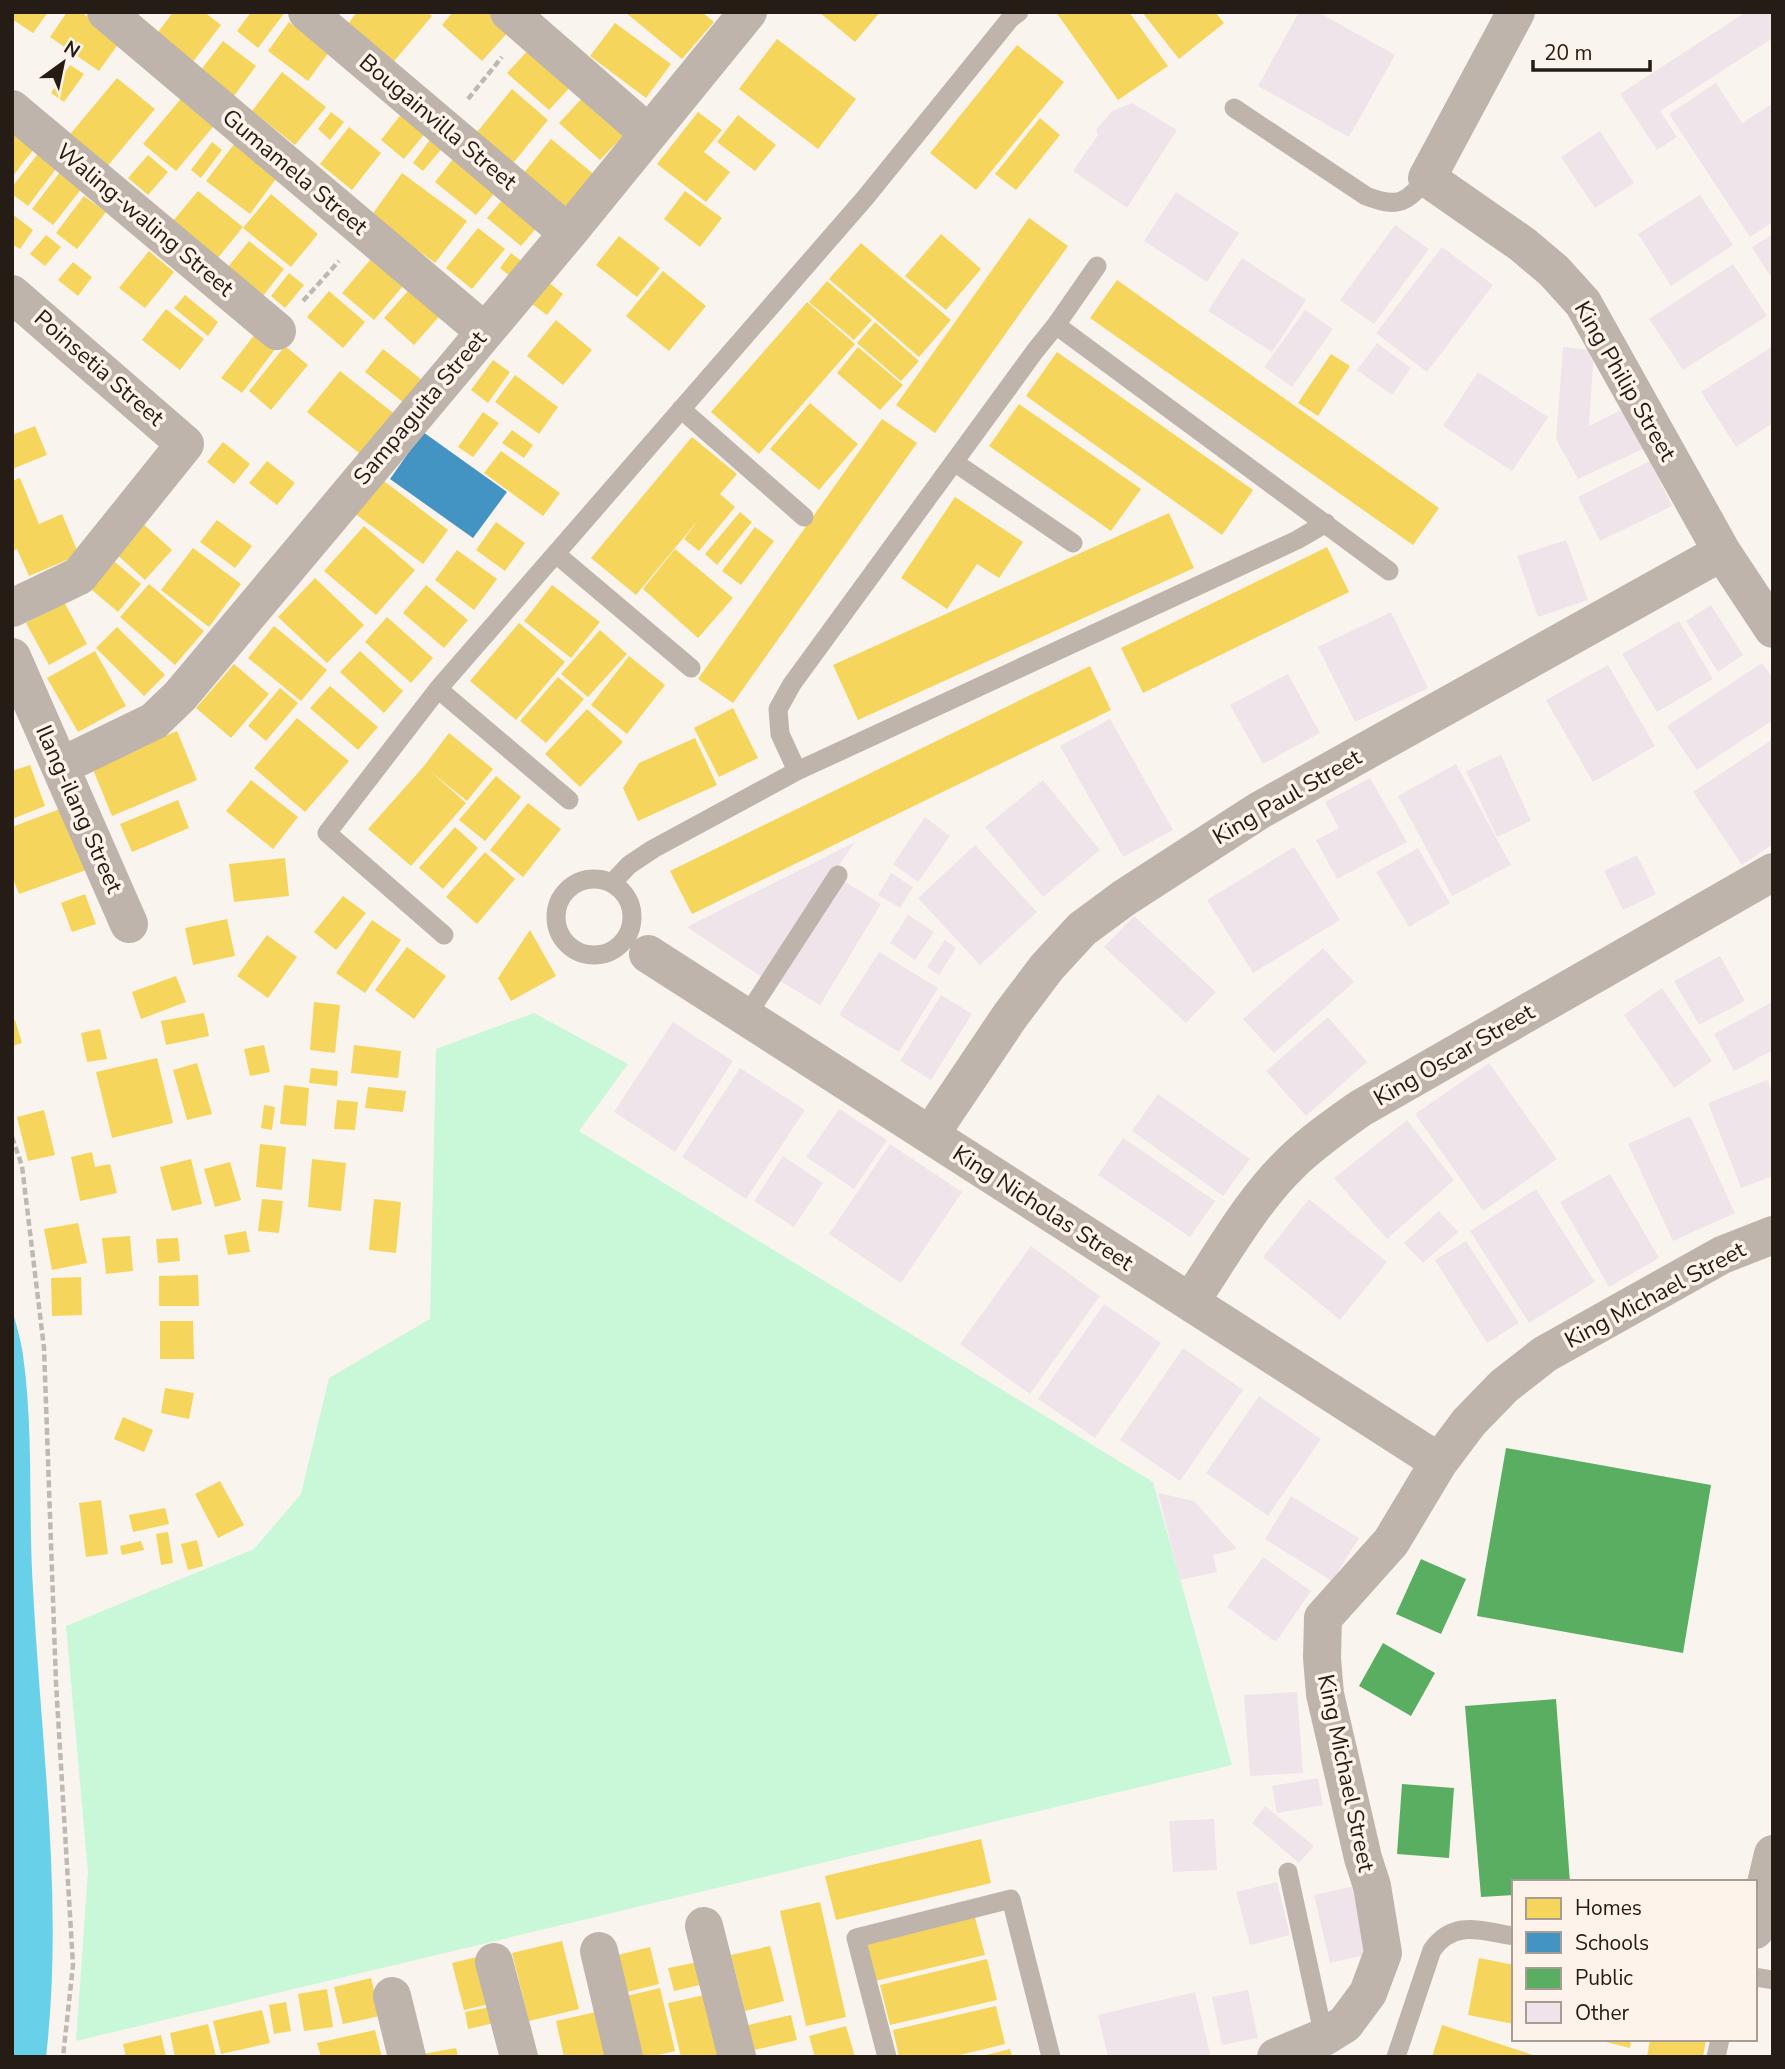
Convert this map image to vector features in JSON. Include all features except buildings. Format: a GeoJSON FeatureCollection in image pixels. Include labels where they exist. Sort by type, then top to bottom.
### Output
{"type":"FeatureCollection","features":[{"type":"Feature","properties":{"kind":"street","name":"Gumamela Street"},"geometry":{"type":"LineString","coordinates":[[106,12],[484,331]]}},
{"type":"Feature","properties":{"kind":"street","name":"Bougainvilla Street"},"geometry":{"type":"LineString","coordinates":[[307,12],[568,233]]}},
{"type":"Feature","properties":{"kind":"street","name":"Sampaguita Street"},"geometry":{"type":"LineString","coordinates":[[61,766],[154,721],[180,696],[568,233],[748,12]]}},
{"type":"Feature","properties":{"kind":"street"},"geometry":{"type":"LineString","coordinates":[[1427,178],[1516,12]]}},
{"type":"Feature","properties":{"kind":"street"},"geometry":{"type":"LineString","coordinates":[[518,20],[648,133]]}},
{"type":"Feature","properties":{"kind":"street","name":"Waling-waling Street"},"geometry":{"type":"LineString","coordinates":[[12,108],[277,331]]}},
{"type":"Feature","properties":{"kind":"street","name":"King Philip Street"},"geometry":{"type":"LineString","coordinates":[[1427,178],[1522,244],[1555,271],[1583,303],[1723,552],[1773,629]]}},
{"type":"Feature","properties":{"kind":"street","name":"Poinsetia Street"},"geometry":{"type":"LineString","coordinates":[[12,294],[185,442],[79,576],[12,607]]}},
{"type":"Feature","properties":{"kind":"street","name":"King Paul Street"},"geometry":{"type":"LineString","coordinates":[[930,1135],[1010,1016],[1047,967],[1082,929],[1260,810],[1723,552]]}},
{"type":"Feature","properties":{"kind":"street","name":"Ilang-ilang Street"},"geometry":{"type":"LineString","coordinates":[[12,657],[129,924]]}},
{"type":"Feature","properties":{"kind":"street","name":"King Oscar Street"},"geometry":{"type":"LineString","coordinates":[[1190,1302],[1258,1201],[1291,1163],[1324,1134],[1362,1108],[1773,872]]}},
{"type":"Feature","properties":{"kind":"street","name":"King Nicholas Street"},"geometry":{"type":"LineString","coordinates":[[637,947],[1439,1462]]}},
{"type":"Feature","properties":{"kind":"street","name":"King Michael Street"},"geometry":{"type":"LineString","coordinates":[[1276,2057],[1345,2025],[1368,1993],[1383,1953],[1372,1886],[1363,1858],[1325,1693],[1323,1618],[1391,1542],[1439,1462],[1469,1422],[1504,1386],[1545,1354],[1722,1255],[1773,1235]]}},
{"type":"Feature","properties":{"kind":"street"},"geometry":{"type":"LineString","coordinates":[[1757,1922],[1773,1854]]}},
{"type":"Feature","properties":{"kind":"street"},"geometry":{"type":"LineString","coordinates":[[704,1926],[737,2057]]}},
{"type":"Feature","properties":{"kind":"street"},"geometry":{"type":"LineString","coordinates":[[598,1951],[624,2057]]}},
{"type":"Feature","properties":{"kind":"street"},"geometry":{"type":"LineString","coordinates":[[494,1962],[519,2057]]}},
{"type":"Feature","properties":{"kind":"street"},"geometry":{"type":"LineString","coordinates":[[392,1996],[407,2057]]}},
{"type":"Feature","properties":{"kind":"lane"},"geometry":{"type":"LineString","coordinates":[[444,935],[327,833],[438,690],[865,198],[1010,19],[1019,12]]}},
{"type":"Feature","properties":{"kind":"lane"},"geometry":{"type":"LineString","coordinates":[[1234,108],[1366,196],[1384,203],[1399,203],[1414,194],[1427,178]]}},
{"type":"Feature","properties":{"kind":"lane"},"geometry":{"type":"LineString","coordinates":[[797,771],[780,734],[778,709],[792,684],[1097,266]]}},
{"type":"Feature","properties":{"kind":"lane"},"geometry":{"type":"LineString","coordinates":[[1056,325],[1389,571]]}},
{"type":"Feature","properties":{"kind":"lane"},"geometry":{"type":"LineString","coordinates":[[681,410],[804,517]]}},
{"type":"Feature","properties":{"kind":"lane"},"geometry":{"type":"LineString","coordinates":[[954,462],[1073,543]]}},
{"type":"Feature","properties":{"kind":"lane"},"geometry":{"type":"LineString","coordinates":[[612,883],[629,865],[653,849],[797,771],[1297,540],[1326,523]]}},
{"type":"Feature","properties":{"kind":"lane"},"geometry":{"type":"LineString","coordinates":[[556,554],[691,668]]}},
{"type":"Feature","properties":{"kind":"lane"},"geometry":{"type":"LineString","coordinates":[[438,690],[569,800]]}},
{"type":"Feature","properties":{"kind":"lane"},"geometry":{"type":"LineString","coordinates":[[746,1017],[838,875]]}},
{"type":"Feature","properties":{"kind":"lane"},"geometry":{"type":"LineString","coordinates":[[598,879],[612,883],[625,894],[631,908],[637,947],[615,949],[601,954],[586,954],[573,948],[563,939],[557,926],[556,911],[562,897],[571,887],[584,881],[598,879]]}},
{"type":"Feature","properties":{"kind":"lane"},"geometry":{"type":"LineString","coordinates":[[1288,1872],[1324,2037]]}},
{"type":"Feature","properties":{"kind":"lane"},"geometry":{"type":"LineString","coordinates":[[887,2057],[856,1938],[1012,1899],[1051,2057]]}},
{"type":"Feature","properties":{"kind":"lane"},"geometry":{"type":"LineString","coordinates":[[1396,2057],[1432,1950],[1440,1939],[1450,1932],[1463,1929],[1512,1936]]}},
{"type":"Feature","properties":{"kind":"path"},"geometry":{"type":"LineString","coordinates":[[445,127],[518,20]]}},
{"type":"Feature","properties":{"kind":"path"},"geometry":{"type":"LineString","coordinates":[[277,331],[365,231]]}},
{"type":"Feature","properties":{"kind":"path"},"geometry":{"type":"LineString","coordinates":[[12,1137],[22,1166],[44,1348],[55,1683],[73,1965],[63,2057]]}},
{"type":"Feature","properties":{"kind":"green space"},"geometry":{"type":"Polygon","coordinates":[[[534,1013],[628,1064],[579,1131],[1153,1482],[1232,1765],[76,2041],[88,1872],[66,1626],[254,1549],[301,1494],[329,1378],[430,1319],[436,1049],[534,1013]]]}},
{"type":"Feature","properties":{"kind":"water"},"geometry":{"type":"Polygon","coordinates":[[[12,1309],[22,1349],[26,1384],[33,1589],[52,1882],[51,1999],[46,2057],[12,2057],[12,1309]]]}}]}
